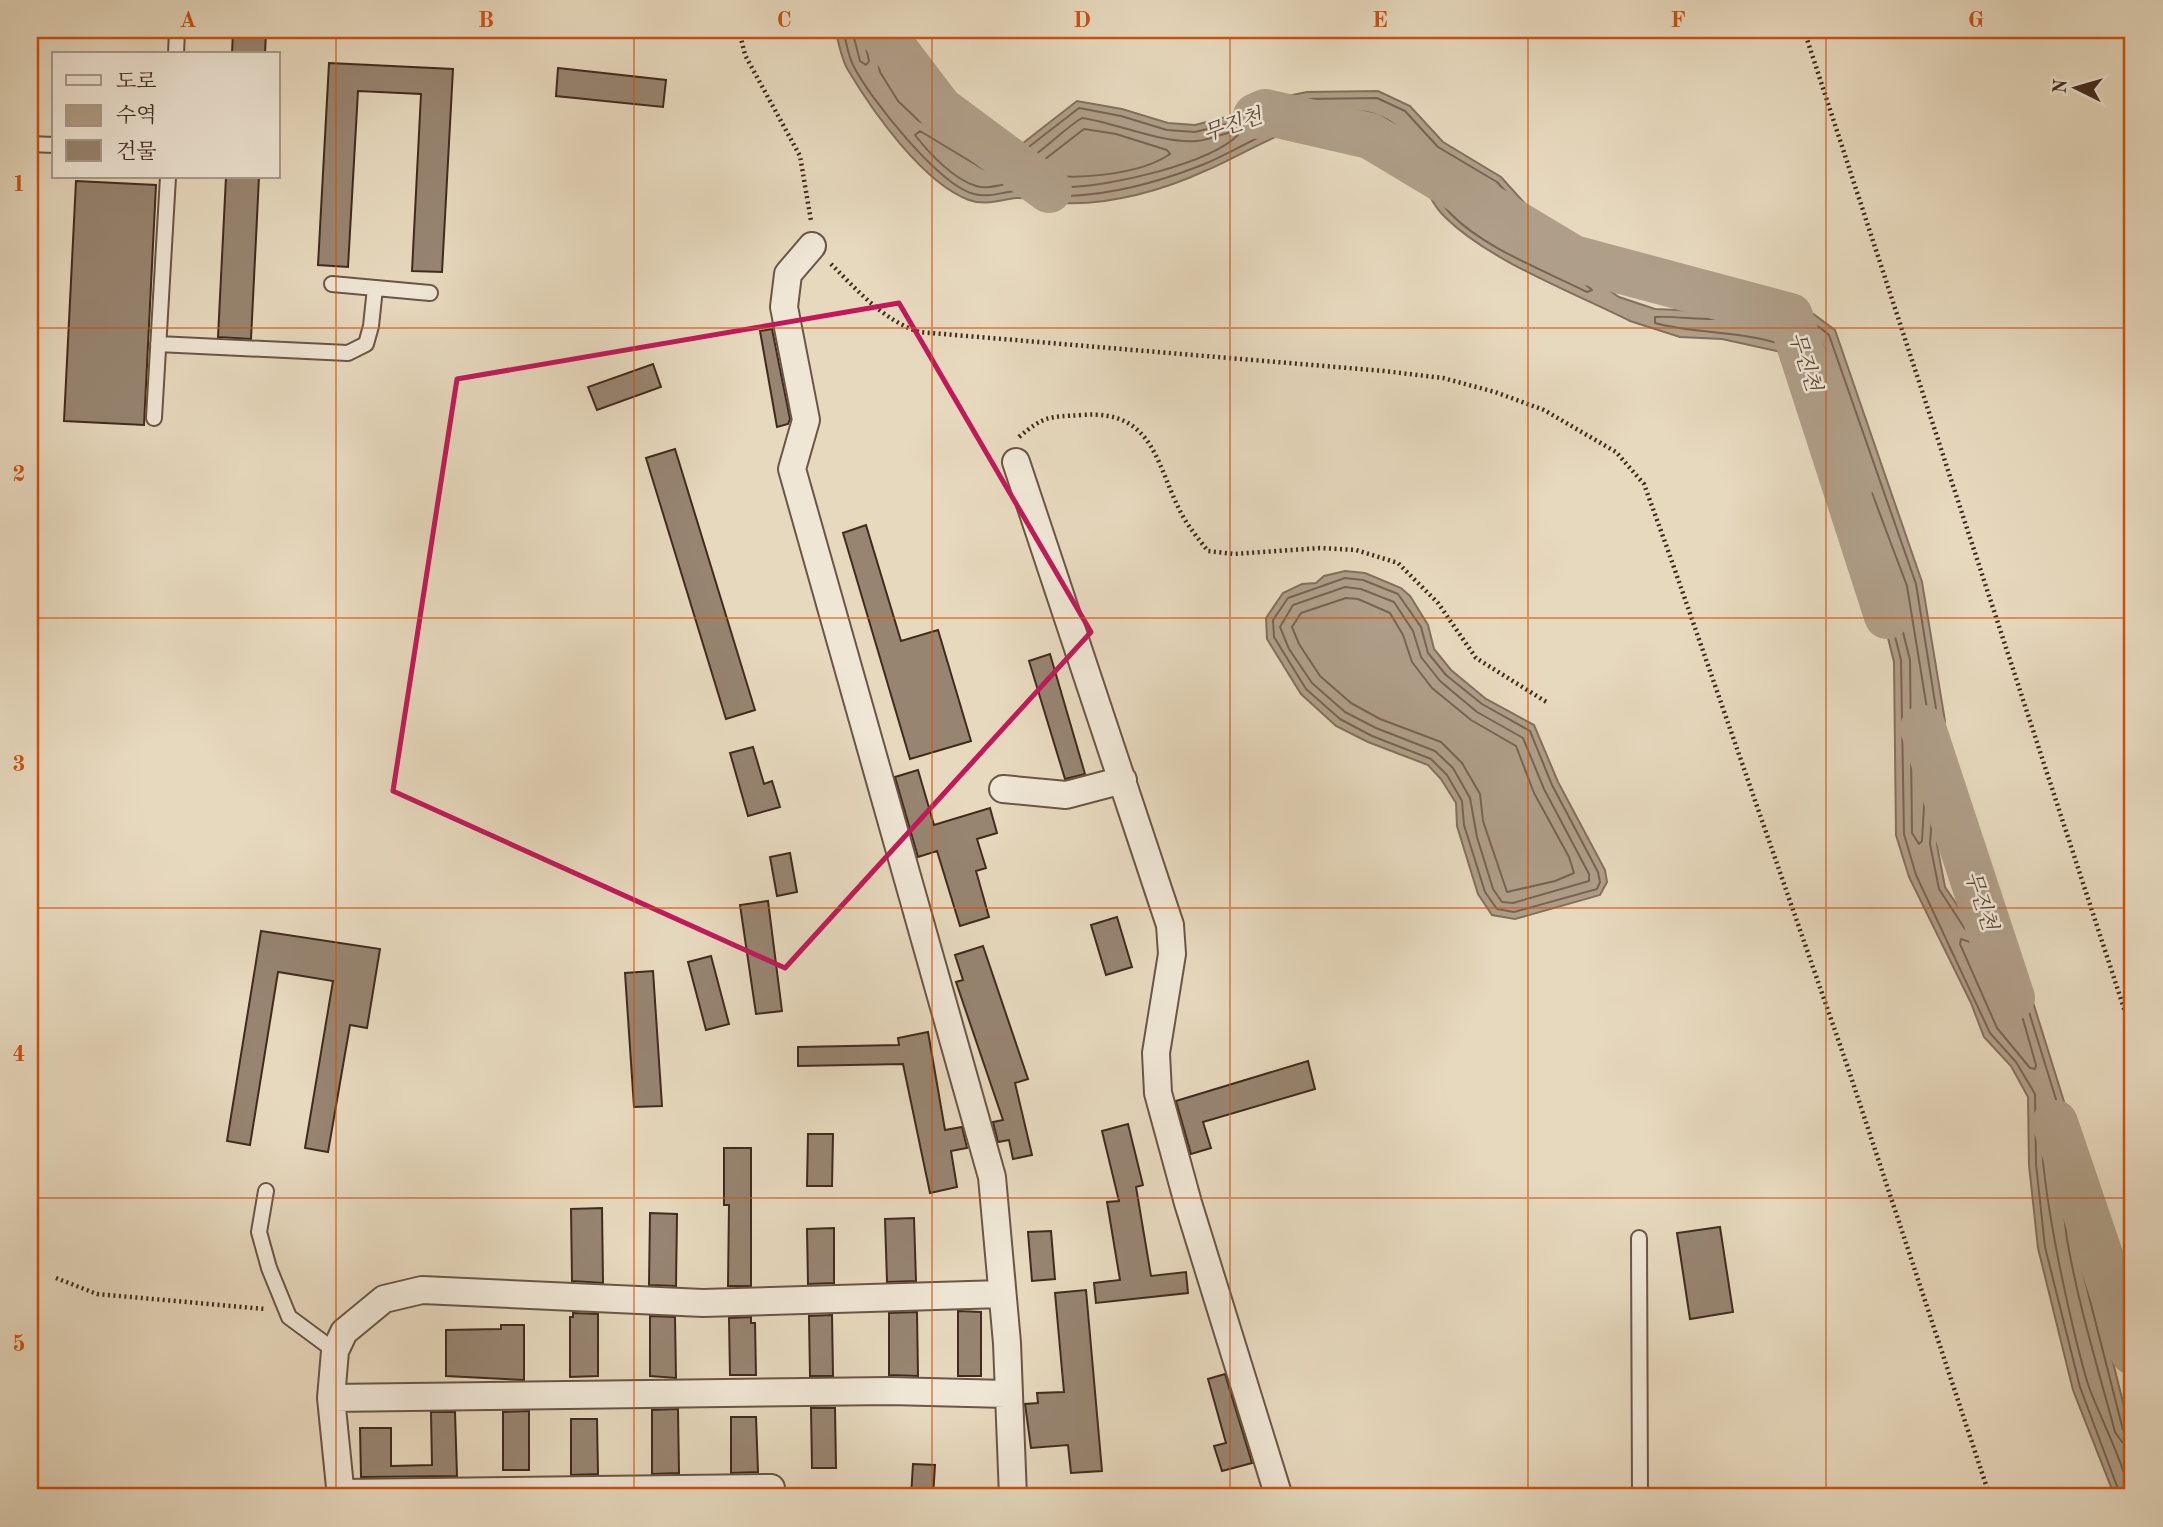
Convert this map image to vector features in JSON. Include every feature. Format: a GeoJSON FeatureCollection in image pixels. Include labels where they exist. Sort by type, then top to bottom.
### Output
{"type":"FeatureCollection","features":[{"type":"Feature","properties":{"kind":"street"},"geometry":{"type":"LineString","coordinates":[[812,246],[788,274],[784,307],[806,420],[792,468],[992,1177],[1002,1294],[1013,1497]]}},
{"type":"Feature","properties":{"kind":"street"},"geometry":{"type":"LineString","coordinates":[[1016,462],[1170,925],[1172,954],[1156,1054],[1158,1093],[1188,1203],[1279,1497]]}},
{"type":"Feature","properties":{"kind":"street"},"geometry":{"type":"LineString","coordinates":[[1003,789],[1066,795],[1123,780]]}},
{"type":"Feature","properties":{"kind":"street"},"geometry":{"type":"LineString","coordinates":[[771,1488],[341,1495],[331,1398],[335,1351],[344,1332],[384,1299],[422,1290],[703,1303],[1002,1294]]}},
{"type":"Feature","properties":{"kind":"street"},"geometry":{"type":"LineString","coordinates":[[331,1398],[890,1391],[1006,1394]]}},
{"type":"Feature","properties":{"kind":"lane"},"geometry":{"type":"LineString","coordinates":[[176,52],[177,30]]}},
{"type":"Feature","properties":{"kind":"lane"},"geometry":{"type":"LineString","coordinates":[[30,144],[52,145]]}},
{"type":"Feature","properties":{"kind":"lane"},"geometry":{"type":"LineString","coordinates":[[154,418],[168,178]]}},
{"type":"Feature","properties":{"kind":"lane"},"geometry":{"type":"LineString","coordinates":[[332,284],[430,293]]}},
{"type":"Feature","properties":{"kind":"lane"},"geometry":{"type":"LineString","coordinates":[[158,344],[348,353],[366,344],[371,326],[374,288]]}},
{"type":"Feature","properties":{"kind":"lane"},"geometry":{"type":"LineString","coordinates":[[266,1191],[258,1232],[289,1317],[335,1351]]}},
{"type":"Feature","properties":{"kind":"lane"},"geometry":{"type":"LineString","coordinates":[[1639,1238],[1640,1497]]}},
{"type":"Feature","properties":{"kind":"path"},"geometry":{"type":"LineString","coordinates":[[739,30],[745,55],[800,156],[807,186],[812,246],[875,307],[902,327],[919,332],[1443,378],[1544,410],[1616,452],[1644,484],[1848,1068],[1990,1497]]}},
{"type":"Feature","properties":{"kind":"path"},"geometry":{"type":"LineString","coordinates":[[1804,30],[2133,1036]]}},
{"type":"Feature","properties":{"kind":"path"},"geometry":{"type":"LineString","coordinates":[[1016,462],[1018,437],[1042,418],[1105,413],[1149,439],[1185,520],[1208,551],[1234,554],[1320,548],[1356,550],[1398,563],[1438,603],[1476,658],[1548,703]]}},
{"type":"Feature","properties":{"kind":"path"},"geometry":{"type":"LineString","coordinates":[[56,1278],[97,1294],[268,1310],[289,1317]]}},
{"type":"Feature","properties":{"kind":"highlighted area"},"geometry":{"type":"Polygon","coordinates":[[[899,303],[1091,632],[785,968],[393,791],[457,379],[899,303]]]}},
{"type":"Feature","properties":{"kind":"water"},"geometry":{"type":"Polygon","coordinates":[[[835,30],[877,30],[885,57],[904,95],[931,119],[991,155],[1014,150],[1077,101],[1122,109],[1168,123],[1195,125],[1250,111],[1278,98],[1307,92],[1378,91],[1410,106],[1443,142],[1501,177],[1555,237],[1579,269],[1619,297],[1655,309],[1722,312],[1776,306],[1812,313],[1835,330],[1922,582],[1945,721],[1937,845],[1945,887],[1970,924],[2004,948],[2027,983],[2070,1121],[2076,1195],[2087,1259],[2133,1442],[2133,1497],[2115,1497],[2073,1390],[2038,1248],[2029,1165],[2028,1097],[2011,1066],[1984,1037],[1971,1003],[1909,877],[1896,835],[1894,662],[1824,383],[1811,365],[1786,353],[1722,339],[1680,337],[1630,321],[1509,262],[1464,234],[1446,218],[1435,206],[1396,135],[1383,125],[1366,119],[1346,117],[1305,125],[1190,177],[1119,199],[1082,203],[1022,198],[987,203],[969,200],[934,178],[885,125],[846,66],[835,30]]]}},
{"type":"Feature","properties":{"kind":"water"},"geometry":{"type":"Polygon","coordinates":[[[1345,571],[1365,573],[1401,588],[1410,596],[1428,625],[1434,649],[1451,670],[1486,699],[1534,725],[1558,782],[1605,870],[1607,882],[1600,895],[1515,919],[1492,915],[1478,894],[1457,826],[1456,803],[1441,779],[1428,765],[1368,742],[1336,726],[1301,694],[1267,639],[1266,618],[1283,593],[1302,584],[1316,583],[1324,576],[1345,571]]]}},
{"type":"Feature","properties":{"kind":"building"},"geometry":{"type":"Polygon","coordinates":[[[233,30],[266,32],[265,52],[232,52],[233,30]]]}},
{"type":"Feature","properties":{"kind":"building"},"geometry":{"type":"Polygon","coordinates":[[[329,63],[453,69],[442,272],[412,271],[421,94],[358,91],[348,267],[318,265],[329,63]]]}},
{"type":"Feature","properties":{"kind":"building"},"geometry":{"type":"Polygon","coordinates":[[[558,68],[666,80],[663,107],[556,96],[558,68]]]}},
{"type":"Feature","properties":{"kind":"building"},"geometry":{"type":"Polygon","coordinates":[[[226,178],[259,178],[251,339],[218,337],[226,178]]]}},
{"type":"Feature","properties":{"kind":"building"},"geometry":{"type":"Polygon","coordinates":[[[76,181],[156,185],[144,425],[64,421],[76,181]]]}},
{"type":"Feature","properties":{"kind":"building"},"geometry":{"type":"Polygon","coordinates":[[[772,329],[790,419],[788,424],[777,427],[760,331],[772,329]]]}},
{"type":"Feature","properties":{"kind":"building"},"geometry":{"type":"Polygon","coordinates":[[[653,364],[661,387],[597,410],[588,387],[653,364]]]}},
{"type":"Feature","properties":{"kind":"building"},"geometry":{"type":"Polygon","coordinates":[[[675,449],[755,710],[726,719],[646,458],[675,449]]]}},
{"type":"Feature","properties":{"kind":"building"},"geometry":{"type":"Polygon","coordinates":[[[866,525],[901,641],[938,630],[971,741],[910,759],[843,533],[866,525]]]}},
{"type":"Feature","properties":{"kind":"building"},"geometry":{"type":"Polygon","coordinates":[[[1050,654],[1085,774],[1065,779],[1029,661],[1050,654]]]}},
{"type":"Feature","properties":{"kind":"building"},"geometry":{"type":"Polygon","coordinates":[[[753,747],[764,784],[772,781],[780,807],[748,816],[730,753],[753,747]]]}},
{"type":"Feature","properties":{"kind":"building"},"geometry":{"type":"Polygon","coordinates":[[[918,770],[934,825],[990,808],[997,833],[977,839],[986,868],[976,871],[989,917],[960,926],[937,851],[918,857],[895,777],[918,770]]]}},
{"type":"Feature","properties":{"kind":"building"},"geometry":{"type":"Polygon","coordinates":[[[790,853],[797,892],[777,896],[770,857],[790,853]]]}},
{"type":"Feature","properties":{"kind":"building"},"geometry":{"type":"Polygon","coordinates":[[[768,901],[782,1011],[756,1014],[740,905],[768,901]]]}},
{"type":"Feature","properties":{"kind":"building"},"geometry":{"type":"Polygon","coordinates":[[[1117,917],[1132,967],[1106,975],[1091,925],[1117,917]]]}},
{"type":"Feature","properties":{"kind":"building"},"geometry":{"type":"Polygon","coordinates":[[[261,931],[380,949],[367,1028],[350,1025],[328,1152],[305,1148],[333,981],[278,972],[250,1145],[227,1141],[261,931]]]}},
{"type":"Feature","properties":{"kind":"building"},"geometry":{"type":"Polygon","coordinates":[[[983,946],[1028,1079],[1015,1083],[1032,1155],[1013,1159],[1009,1140],[998,1142],[993,1122],[1003,1120],[956,982],[963,980],[955,955],[983,946]]]}},
{"type":"Feature","properties":{"kind":"building"},"geometry":{"type":"Polygon","coordinates":[[[711,956],[729,1024],[706,1030],[688,962],[711,956]]]}},
{"type":"Feature","properties":{"kind":"building"},"geometry":{"type":"Polygon","coordinates":[[[653,971],[662,1106],[634,1107],[625,973],[653,971]]]}},
{"type":"Feature","properties":{"kind":"building"},"geometry":{"type":"Polygon","coordinates":[[[928,1032],[945,1130],[962,1127],[967,1148],[951,1151],[957,1187],[930,1193],[903,1064],[798,1066],[798,1047],[899,1045],[898,1038],[928,1032]]]}},
{"type":"Feature","properties":{"kind":"building"},"geometry":{"type":"Polygon","coordinates":[[[1308,1061],[1315,1089],[1203,1122],[1211,1148],[1191,1154],[1176,1101],[1308,1061]]]}},
{"type":"Feature","properties":{"kind":"building"},"geometry":{"type":"Polygon","coordinates":[[[1128,1124],[1143,1185],[1136,1187],[1151,1276],[1186,1272],[1188,1293],[1096,1303],[1094,1283],[1120,1280],[1107,1202],[1119,1201],[1102,1131],[1128,1124]]]}},
{"type":"Feature","properties":{"kind":"building"},"geometry":{"type":"Polygon","coordinates":[[[808,1134],[833,1134],[832,1186],[807,1186],[808,1134]]]}},
{"type":"Feature","properties":{"kind":"building"},"geometry":{"type":"Polygon","coordinates":[[[724,1148],[751,1148],[751,1286],[728,1286],[729,1205],[724,1205],[724,1148]]]}},
{"type":"Feature","properties":{"kind":"building"},"geometry":{"type":"Polygon","coordinates":[[[602,1208],[603,1283],[572,1281],[571,1209],[602,1208]]]}},
{"type":"Feature","properties":{"kind":"building"},"geometry":{"type":"Polygon","coordinates":[[[650,1213],[677,1214],[676,1286],[649,1285],[650,1213]]]}},
{"type":"Feature","properties":{"kind":"building"},"geometry":{"type":"Polygon","coordinates":[[[914,1218],[916,1281],[887,1282],[885,1219],[914,1218]]]}},
{"type":"Feature","properties":{"kind":"building"},"geometry":{"type":"Polygon","coordinates":[[[1720,1227],[1733,1312],[1690,1319],[1677,1233],[1720,1227]]]}},
{"type":"Feature","properties":{"kind":"building"},"geometry":{"type":"Polygon","coordinates":[[[834,1228],[834,1283],[808,1284],[807,1229],[834,1228]]]}},
{"type":"Feature","properties":{"kind":"building"},"geometry":{"type":"Polygon","coordinates":[[[1051,1231],[1055,1279],[1032,1281],[1028,1232],[1051,1231]]]}},
{"type":"Feature","properties":{"kind":"building"},"geometry":{"type":"Polygon","coordinates":[[[1086,1290],[1102,1471],[1071,1473],[1068,1445],[1031,1448],[1025,1404],[1038,1403],[1037,1393],[1064,1392],[1055,1293],[1086,1290]]]}},
{"type":"Feature","properties":{"kind":"building"},"geometry":{"type":"Polygon","coordinates":[[[958,1311],[981,1312],[981,1376],[958,1376],[958,1311]]]}},
{"type":"Feature","properties":{"kind":"building"},"geometry":{"type":"Polygon","coordinates":[[[917,1312],[918,1376],[889,1375],[889,1313],[917,1312]]]}},
{"type":"Feature","properties":{"kind":"building"},"geometry":{"type":"Polygon","coordinates":[[[573,1313],[598,1314],[598,1376],[570,1377],[570,1317],[573,1317],[573,1313]]]}},
{"type":"Feature","properties":{"kind":"building"},"geometry":{"type":"Polygon","coordinates":[[[832,1315],[833,1376],[810,1376],[809,1316],[832,1315]]]}},
{"type":"Feature","properties":{"kind":"building"},"geometry":{"type":"Polygon","coordinates":[[[650,1316],[675,1317],[676,1378],[650,1376],[650,1316]]]}},
{"type":"Feature","properties":{"kind":"building"},"geometry":{"type":"Polygon","coordinates":[[[751,1317],[751,1323],[755,1323],[756,1375],[730,1375],[729,1318],[751,1317]]]}},
{"type":"Feature","properties":{"kind":"building"},"geometry":{"type":"Polygon","coordinates":[[[501,1325],[524,1325],[524,1380],[446,1376],[446,1330],[501,1329],[501,1325]]]}},
{"type":"Feature","properties":{"kind":"building"},"geometry":{"type":"Polygon","coordinates":[[[1225,1374],[1252,1463],[1222,1471],[1214,1446],[1226,1443],[1208,1379],[1225,1374]]]}},
{"type":"Feature","properties":{"kind":"building"},"geometry":{"type":"Polygon","coordinates":[[[811,1408],[835,1408],[836,1468],[812,1468],[811,1408]]]}},
{"type":"Feature","properties":{"kind":"building"},"geometry":{"type":"Polygon","coordinates":[[[678,1409],[679,1473],[652,1474],[652,1410],[678,1409]]]}},
{"type":"Feature","properties":{"kind":"building"},"geometry":{"type":"Polygon","coordinates":[[[529,1411],[529,1470],[503,1470],[503,1412],[529,1411]]]}},
{"type":"Feature","properties":{"kind":"building"},"geometry":{"type":"Polygon","coordinates":[[[431,1412],[455,1412],[457,1476],[361,1477],[360,1428],[391,1428],[391,1466],[432,1465],[431,1412]]]}},
{"type":"Feature","properties":{"kind":"building"},"geometry":{"type":"Polygon","coordinates":[[[731,1417],[756,1417],[758,1472],[731,1473],[731,1417]]]}},
{"type":"Feature","properties":{"kind":"building"},"geometry":{"type":"Polygon","coordinates":[[[571,1419],[597,1419],[598,1474],[571,1475],[571,1419]]]}},
{"type":"Feature","properties":{"kind":"building"},"geometry":{"type":"Polygon","coordinates":[[[913,1464],[935,1465],[933,1497],[911,1497],[913,1464]]]}},
{"type":"Feature","properties":{"kind":"waterway","name":"무진천"},"geometry":{"type":"LineString","coordinates":[[880,30],[940,109],[1049,190]]}},
{"type":"Feature","properties":{"kind":"waterway","name":"무진천"},"geometry":{"type":"LineString","coordinates":[[1256,116],[1265,112],[1370,136],[1573,258],[1790,316],[1887,616]]}},
{"type":"Feature","properties":{"kind":"waterway","name":"무진천"},"geometry":{"type":"LineString","coordinates":[[1923,728],[2012,998]]}},
{"type":"Feature","properties":{"kind":"waterway","name":"무진천"},"geometry":{"type":"LineString","coordinates":[[2055,1123],[2133,1352]]}},
{"type":"Feature","properties":{"kind":"waterway"},"geometry":{"type":"LineString","coordinates":[[1675,1497],[1676,1494],[1682,1497]]}}]}
